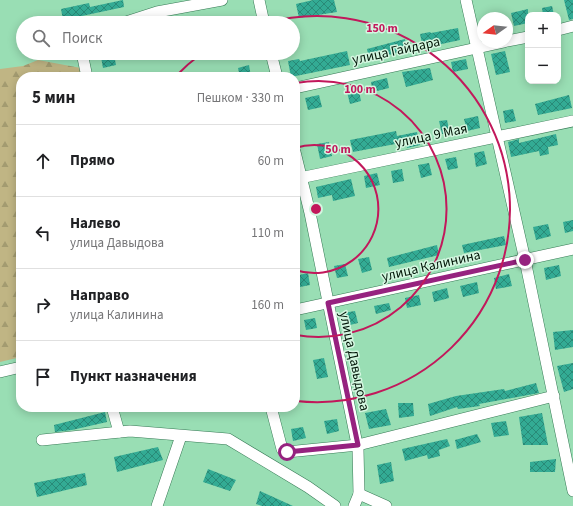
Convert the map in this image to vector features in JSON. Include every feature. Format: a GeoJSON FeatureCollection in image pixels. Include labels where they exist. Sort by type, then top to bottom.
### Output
{"type":"FeatureCollection","features":[{"type":"Feature","properties":{"kind":"street"},"geometry":{"type":"LineString","coordinates":[[145,16],[158,12],[222,0]]}},
{"type":"Feature","properties":{"kind":"street"},"geometry":{"type":"LineString","coordinates":[[259,0],[262,16]]}},
{"type":"Feature","properties":{"kind":"street"},"geometry":{"type":"LineString","coordinates":[[466,0],[525,260],[573,491]]}},
{"type":"Feature","properties":{"kind":"street"},"geometry":{"type":"LineString","coordinates":[[561,29],[573,26]]}},
{"type":"Feature","properties":{"kind":"street"},"geometry":{"type":"LineString","coordinates":[[513,40],[525,37]]}},
{"type":"Feature","properties":{"kind":"street","name":"улица Гайдара"},"geometry":{"type":"LineString","coordinates":[[300,87],[477,48]]}},
{"type":"Feature","properties":{"kind":"street"},"geometry":{"type":"LineString","coordinates":[[83,60],[86,72]]}},
{"type":"Feature","properties":{"kind":"street"},"geometry":{"type":"LineString","coordinates":[[273,60],[276,72]]}},
{"type":"Feature","properties":{"kind":"street","name":"улица 9 Мая"},"geometry":{"type":"LineString","coordinates":[[300,179],[573,120]]}},
{"type":"Feature","properties":{"kind":"street","name":"улица Давыдова"},"geometry":{"type":"LineString","coordinates":[[300,187],[328,303],[358,445],[359,494],[354,506]]}},
{"type":"Feature","properties":{"kind":"street","name":"улица Калинина"},"geometry":{"type":"LineString","coordinates":[[300,309],[573,249]]}},
{"type":"Feature","properties":{"kind":"street"},"geometry":{"type":"LineString","coordinates":[[0,372],[16,369]]}},
{"type":"Feature","properties":{"kind":"street"},"geometry":{"type":"LineString","coordinates":[[272,412],[282,449],[287,452],[358,445],[554,396]]}},
{"type":"Feature","properties":{"kind":"street"},"geometry":{"type":"LineString","coordinates":[[113,412],[119,432]]}},
{"type":"Feature","properties":{"kind":"street"},"geometry":{"type":"LineString","coordinates":[[42,440],[130,430],[181,436],[228,439],[308,487],[335,506]]}},
{"type":"Feature","properties":{"kind":"street"},"geometry":{"type":"LineString","coordinates":[[157,506],[181,436]]}},
{"type":"Feature","properties":{"kind":"street"},"geometry":{"type":"LineString","coordinates":[[359,494],[386,506]]}},
{"type":"Feature","properties":{"kind":"green space"},"geometry":{"type":"Polygon","coordinates":[[[38,60],[81,68],[82,72],[16,72],[16,358],[0,362],[0,69],[23,66],[38,60]]]}},
{"type":"Feature","properties":{"kind":"building"},"geometry":{"type":"Polygon","coordinates":[[[123,0],[124,7],[82,16],[62,16],[61,9],[89,3],[90,7],[123,0]]]}},
{"type":"Feature","properties":{"kind":"building"},"geometry":{"type":"Polygon","coordinates":[[[313,0],[334,0],[337,12],[300,18],[296,4],[313,0]]]}},
{"type":"Feature","properties":{"kind":"building"},"geometry":{"type":"Polygon","coordinates":[[[564,0],[573,0],[573,19],[569,20],[564,0]]]}},
{"type":"Feature","properties":{"kind":"building"},"geometry":{"type":"Polygon","coordinates":[[[552,6],[553,12],[543,12],[542,8],[552,6]]]}},
{"type":"Feature","properties":{"kind":"building"},"geometry":{"type":"Polygon","coordinates":[[[528,9],[528,12],[525,12],[525,24],[514,26],[513,13],[528,9]]]}},
{"type":"Feature","properties":{"kind":"building"},"geometry":{"type":"Polygon","coordinates":[[[458,28],[460,40],[423,48],[420,34],[458,28]]]}},
{"type":"Feature","properties":{"kind":"building"},"geometry":{"type":"Polygon","coordinates":[[[405,39],[407,51],[369,59],[367,49],[405,39]]]}},
{"type":"Feature","properties":{"kind":"building"},"geometry":{"type":"Polygon","coordinates":[[[347,51],[350,65],[300,75],[300,72],[290,72],[288,61],[300,61],[347,51]]]}},
{"type":"Feature","properties":{"kind":"building"},"geometry":{"type":"Polygon","coordinates":[[[505,51],[510,72],[496,75],[491,54],[505,51]]]}},
{"type":"Feature","properties":{"kind":"building"},"geometry":{"type":"Polygon","coordinates":[[[466,59],[468,69],[453,72],[451,62],[466,59]]]}},
{"type":"Feature","properties":{"kind":"building"},"geometry":{"type":"Polygon","coordinates":[[[102,60],[115,60],[116,65],[103,68],[102,60]]]}},
{"type":"Feature","properties":{"kind":"building"},"geometry":{"type":"Polygon","coordinates":[[[249,65],[250,72],[239,72],[238,68],[249,65]]]}},
{"type":"Feature","properties":{"kind":"building"},"geometry":{"type":"Polygon","coordinates":[[[430,68],[433,80],[406,87],[402,72],[430,68]]]}},
{"type":"Feature","properties":{"kind":"building"},"geometry":{"type":"Polygon","coordinates":[[[387,78],[389,88],[373,92],[371,82],[387,78]]]}},
{"type":"Feature","properties":{"kind":"building"},"geometry":{"type":"Polygon","coordinates":[[[358,86],[361,101],[350,104],[346,88],[358,86]]]}},
{"type":"Feature","properties":{"kind":"building"},"geometry":{"type":"Polygon","coordinates":[[[319,95],[322,107],[308,110],[305,98],[319,95]]]}},
{"type":"Feature","properties":{"kind":"building"},"geometry":{"type":"Polygon","coordinates":[[[569,95],[572,108],[538,115],[535,104],[569,95]]]}},
{"type":"Feature","properties":{"kind":"building"},"geometry":{"type":"Polygon","coordinates":[[[513,109],[516,121],[505,123],[503,111],[513,109]]]}},
{"type":"Feature","properties":{"kind":"building"},"geometry":{"type":"Polygon","coordinates":[[[478,116],[480,128],[467,131],[464,119],[478,116]]]}},
{"type":"Feature","properties":{"kind":"building"},"geometry":{"type":"Polygon","coordinates":[[[447,120],[450,133],[442,134],[439,121],[447,120]]]}},
{"type":"Feature","properties":{"kind":"building"},"geometry":{"type":"Polygon","coordinates":[[[396,131],[397,136],[417,132],[420,145],[407,148],[406,142],[353,152],[350,140],[396,131]]]}},
{"type":"Feature","properties":{"kind":"building"},"geometry":{"type":"Polygon","coordinates":[[[556,134],[558,145],[548,147],[549,154],[540,156],[539,151],[511,157],[508,142],[519,139],[519,143],[556,134]]]}},
{"type":"Feature","properties":{"kind":"building"},"geometry":{"type":"Polygon","coordinates":[[[329,142],[332,156],[320,159],[317,144],[329,142]]]}},
{"type":"Feature","properties":{"kind":"building"},"geometry":{"type":"Polygon","coordinates":[[[484,151],[487,164],[476,167],[474,153],[484,151]]]}},
{"type":"Feature","properties":{"kind":"building"},"geometry":{"type":"Polygon","coordinates":[[[456,157],[458,168],[448,170],[445,159],[456,157]]]}},
{"type":"Feature","properties":{"kind":"building"},"geometry":{"type":"Polygon","coordinates":[[[429,163],[432,175],[421,178],[418,165],[429,163]]]}},
{"type":"Feature","properties":{"kind":"building"},"geometry":{"type":"Polygon","coordinates":[[[402,169],[404,181],[393,183],[391,171],[402,169]]]}},
{"type":"Feature","properties":{"kind":"building"},"geometry":{"type":"Polygon","coordinates":[[[377,173],[380,185],[366,188],[364,176],[377,173]]]}},
{"type":"Feature","properties":{"kind":"building"},"geometry":{"type":"Polygon","coordinates":[[[351,179],[355,196],[333,201],[332,195],[318,198],[316,187],[351,179]]]}},
{"type":"Feature","properties":{"kind":"building"},"geometry":{"type":"Polygon","coordinates":[[[573,220],[573,231],[565,233],[563,222],[573,220]]]}},
{"type":"Feature","properties":{"kind":"building"},"geometry":{"type":"Polygon","coordinates":[[[548,224],[551,236],[536,240],[533,227],[548,224]]]}},
{"type":"Feature","properties":{"kind":"building"},"geometry":{"type":"Polygon","coordinates":[[[504,236],[506,245],[464,253],[462,245],[504,236]]]}},
{"type":"Feature","properties":{"kind":"building"},"geometry":{"type":"Polygon","coordinates":[[[437,245],[439,255],[389,267],[387,258],[437,245]]]}},
{"type":"Feature","properties":{"kind":"building"},"geometry":{"type":"Polygon","coordinates":[[[369,257],[372,270],[362,273],[358,259],[369,257]]]}},
{"type":"Feature","properties":{"kind":"building"},"geometry":{"type":"Polygon","coordinates":[[[345,264],[348,276],[337,278],[334,266],[345,264]]]}},
{"type":"Feature","properties":{"kind":"building"},"geometry":{"type":"Polygon","coordinates":[[[559,265],[561,276],[546,280],[544,268],[559,265]]]}},
{"type":"Feature","properties":{"kind":"building"},"geometry":{"type":"Polygon","coordinates":[[[308,273],[310,285],[300,287],[300,275],[308,273]]]}},
{"type":"Feature","properties":{"kind":"building"},"geometry":{"type":"Polygon","coordinates":[[[509,274],[512,286],[496,289],[494,278],[509,274]]]}},
{"type":"Feature","properties":{"kind":"building"},"geometry":{"type":"Polygon","coordinates":[[[477,282],[479,293],[463,297],[460,286],[477,282]]]}},
{"type":"Feature","properties":{"kind":"building"},"geometry":{"type":"Polygon","coordinates":[[[447,288],[449,298],[434,302],[432,292],[447,288]]]}},
{"type":"Feature","properties":{"kind":"building"},"geometry":{"type":"Polygon","coordinates":[[[419,295],[421,305],[407,308],[405,298],[419,295]]]}},
{"type":"Feature","properties":{"kind":"building"},"geometry":{"type":"Polygon","coordinates":[[[389,303],[391,310],[376,314],[374,306],[389,303]]]}},
{"type":"Feature","properties":{"kind":"building"},"geometry":{"type":"Polygon","coordinates":[[[355,311],[358,323],[346,326],[343,313],[355,311]]]}},
{"type":"Feature","properties":{"kind":"building"},"geometry":{"type":"Polygon","coordinates":[[[315,318],[317,328],[306,330],[304,320],[315,318]]]}},
{"type":"Feature","properties":{"kind":"building"},"geometry":{"type":"Polygon","coordinates":[[[573,330],[573,347],[555,350],[553,332],[573,330]]]}},
{"type":"Feature","properties":{"kind":"building"},"geometry":{"type":"Polygon","coordinates":[[[324,358],[328,377],[317,379],[313,360],[324,358]]]}},
{"type":"Feature","properties":{"kind":"building"},"geometry":{"type":"Polygon","coordinates":[[[573,363],[573,389],[564,392],[557,366],[573,363]]]}},
{"type":"Feature","properties":{"kind":"building"},"geometry":{"type":"Polygon","coordinates":[[[536,383],[539,393],[479,404],[480,406],[458,409],[457,407],[430,416],[428,404],[456,396],[504,389],[505,391],[536,383]]]}},
{"type":"Feature","properties":{"kind":"building"},"geometry":{"type":"Polygon","coordinates":[[[398,403],[413,403],[414,416],[399,418],[398,403]]]}},
{"type":"Feature","properties":{"kind":"building"},"geometry":{"type":"Polygon","coordinates":[[[386,409],[391,425],[369,429],[365,413],[386,409]]]}},
{"type":"Feature","properties":{"kind":"building"},"geometry":{"type":"Polygon","coordinates":[[[105,412],[107,422],[72,430],[55,432],[54,425],[105,412]]]}},
{"type":"Feature","properties":{"kind":"building"},"geometry":{"type":"Polygon","coordinates":[[[542,413],[548,445],[523,445],[519,417],[542,413]]]}},
{"type":"Feature","properties":{"kind":"building"},"geometry":{"type":"Polygon","coordinates":[[[337,419],[339,431],[327,434],[324,421],[337,419]]]}},
{"type":"Feature","properties":{"kind":"building"},"geometry":{"type":"Polygon","coordinates":[[[506,421],[509,435],[494,437],[491,423],[506,421]]]}},
{"type":"Feature","properties":{"kind":"building"},"geometry":{"type":"Polygon","coordinates":[[[303,427],[306,438],[293,441],[291,429],[303,427]]]}},
{"type":"Feature","properties":{"kind":"building"},"geometry":{"type":"Polygon","coordinates":[[[477,434],[481,442],[457,449],[455,440],[477,434]]]}},
{"type":"Feature","properties":{"kind":"building"},"geometry":{"type":"Polygon","coordinates":[[[447,439],[450,446],[439,450],[440,456],[428,459],[427,455],[405,461],[402,449],[447,439]]]}},
{"type":"Feature","properties":{"kind":"building"},"geometry":{"type":"Polygon","coordinates":[[[158,447],[163,460],[117,472],[114,457],[158,447]]]}},
{"type":"Feature","properties":{"kind":"building"},"geometry":{"type":"Polygon","coordinates":[[[556,459],[555,472],[530,472],[530,462],[556,459]]]}},
{"type":"Feature","properties":{"kind":"building"},"geometry":{"type":"Polygon","coordinates":[[[391,462],[394,481],[380,484],[377,465],[391,462]]]}},
{"type":"Feature","properties":{"kind":"building"},"geometry":{"type":"Polygon","coordinates":[[[208,469],[236,480],[230,491],[203,482],[208,469]]]}},
{"type":"Feature","properties":{"kind":"building"},"geometry":{"type":"Polygon","coordinates":[[[85,473],[87,485],[37,497],[34,483],[85,473]]]}},
{"type":"Feature","properties":{"kind":"building"},"geometry":{"type":"Polygon","coordinates":[[[260,491],[293,506],[262,506],[256,504],[260,491]]]}},
{"type":"Feature","properties":{"kind":"route"},"geometry":{"type":"LineString","coordinates":[[287,452],[358,445],[328,303],[525,260]]}}]}
